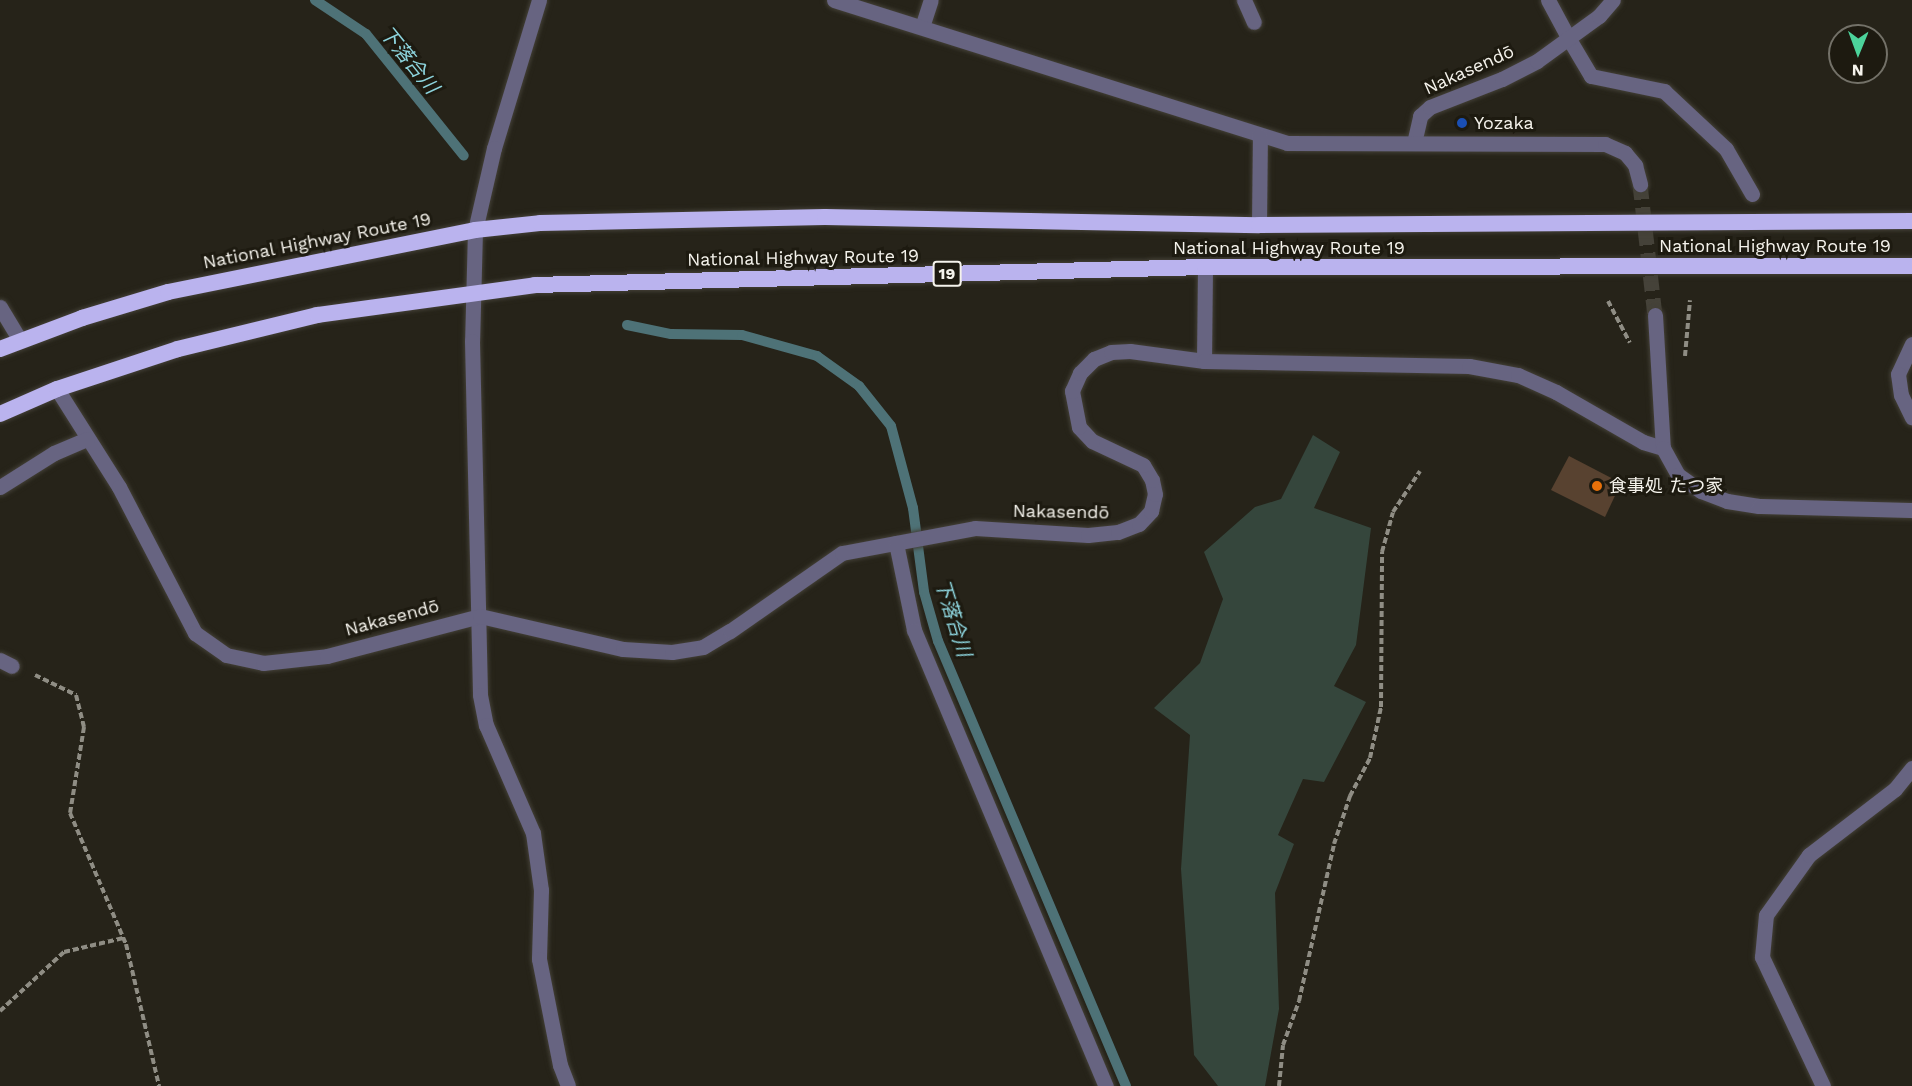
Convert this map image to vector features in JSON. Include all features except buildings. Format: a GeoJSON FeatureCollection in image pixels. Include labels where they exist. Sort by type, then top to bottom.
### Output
{"type":"FeatureCollection","features":[{"type":"Feature","properties":{"kind":"highway","name":"National Highway Route 19"},"geometry":{"type":"LineString","coordinates":[[0,349],[20,340],[168,292],[475,230],[540,223],[825,217],[1259,225],[1912,221]]}},
{"type":"Feature","properties":{"kind":"highway","name":"National Highway Route 19"},"geometry":{"type":"LineString","coordinates":[[0,414],[57,389],[178,350],[317,315],[473,291],[535,285],[1205,267],[1912,266]]}},
{"type":"Feature","properties":{"kind":"street"},"geometry":{"type":"LineString","coordinates":[[539,0],[494,148],[475,230],[473,291],[480,695],[486,725],[533,833],[541,890],[539,959],[568,1086]]}},
{"type":"Feature","properties":{"kind":"street"},"geometry":{"type":"LineString","coordinates":[[834,0],[1287,143],[1605,144],[1625,153],[1635,165],[1640,184]]}},
{"type":"Feature","properties":{"kind":"street"},"geometry":{"type":"LineString","coordinates":[[922,27],[931,0]]}},
{"type":"Feature","properties":{"kind":"street"},"geometry":{"type":"LineString","coordinates":[[1244,0],[1254,22]]}},
{"type":"Feature","properties":{"kind":"street"},"geometry":{"type":"LineString","coordinates":[[1548,0],[1591,76],[1664,91],[1725,149],[1752,194]]}},
{"type":"Feature","properties":{"kind":"street","name":"Nakasendō"},"geometry":{"type":"LineString","coordinates":[[1414,143],[1420,116],[1430,107],[1502,79],[1569,39],[1613,0]]}},
{"type":"Feature","properties":{"kind":"street"},"geometry":{"type":"LineString","coordinates":[[1259,225],[1260,136]]}},
{"type":"Feature","properties":{"kind":"street"},"geometry":{"type":"LineString","coordinates":[[1204,361],[1205,267]]}},
{"type":"Feature","properties":{"kind":"street"},"geometry":{"type":"LineString","coordinates":[[0,307],[20,340]]}},
{"type":"Feature","properties":{"kind":"street"},"geometry":{"type":"LineString","coordinates":[[1655,315],[1663,448],[1678,475],[1701,491],[1727,501],[1759,507],[1912,510]]}},
{"type":"Feature","properties":{"kind":"street"},"geometry":{"type":"LineString","coordinates":[[1912,344],[1898,374],[1901,395],[1912,418]]}},
{"type":"Feature","properties":{"kind":"street","name":"Nakasendō"},"geometry":{"type":"LineString","coordinates":[[57,389],[119,488],[195,633],[226,656],[263,663],[327,656],[480,616],[623,649],[672,652],[703,647],[842,553],[938,537],[975,528],[1088,535],[1118,532],[1139,525],[1151,511],[1155,494],[1152,480],[1143,465],[1092,441],[1079,427],[1072,391],[1080,373],[1094,359],[1111,352],[1130,351],[1204,361],[1469,366],[1518,375],[1556,392],[1643,442],[1663,448]]}},
{"type":"Feature","properties":{"kind":"street"},"geometry":{"type":"LineString","coordinates":[[0,487],[54,453],[87,439]]}},
{"type":"Feature","properties":{"kind":"street"},"geometry":{"type":"LineString","coordinates":[[896,543],[914,630],[1106,1086]]}},
{"type":"Feature","properties":{"kind":"street"},"geometry":{"type":"LineString","coordinates":[[1823,1086],[1762,957],[1766,915],[1809,855],[1894,789],[1912,768]]}},
{"type":"Feature","properties":{"kind":"path"},"geometry":{"type":"LineString","coordinates":[[1682,369],[1690,300]]}},
{"type":"Feature","properties":{"kind":"path"},"geometry":{"type":"LineString","coordinates":[[1608,301],[1635,352]]}},
{"type":"Feature","properties":{"kind":"path"},"geometry":{"type":"LineString","coordinates":[[1279,1086],[1283,1045],[1299,1001],[1334,844],[1350,796],[1370,758],[1381,707],[1382,552],[1393,512],[1420,471]]}},
{"type":"Feature","properties":{"kind":"path"},"geometry":{"type":"LineString","coordinates":[[6,663],[76,695],[84,727],[70,813],[123,938],[159,1086]]}},
{"type":"Feature","properties":{"kind":"path"},"geometry":{"type":"LineString","coordinates":[[0,1011],[64,952],[123,938]]}},
{"type":"Feature","properties":{"kind":"green space"},"geometry":{"type":"Polygon","coordinates":[[[1313,435],[1340,452],[1314,508],[1371,528],[1356,645],[1334,686],[1366,702],[1324,782],[1303,779],[1278,835],[1294,844],[1275,893],[1279,1009],[1265,1086],[1218,1086],[1194,1055],[1181,869],[1190,735],[1154,708],[1200,663],[1223,599],[1204,552],[1255,507],[1281,499],[1313,435]]]}},
{"type":"Feature","properties":{"kind":"waterway","name":"下落合川"},"geometry":{"type":"LineString","coordinates":[[315,0],[366,34],[464,156]]}},
{"type":"Feature","properties":{"kind":"waterway","name":"下落合川"},"geometry":{"type":"LineString","coordinates":[[627,325],[671,334],[742,335],[817,356],[859,386],[891,426],[913,508],[924,592],[938,641],[1126,1086]]}},
{"type":"Feature","properties":{"kind":"tunnel"},"geometry":{"type":"LineString","coordinates":[[1640,184],[1655,315]]}},
{"type":"Feature","properties":{"kind":"place","name":"Yozaka"},"geometry":{"type":"Point","coordinates":[1462,123]}},
{"type":"Feature","properties":{"kind":"place","name":"食事処 たつ家"},"geometry":{"type":"Point","coordinates":[1597,486]}}]}
